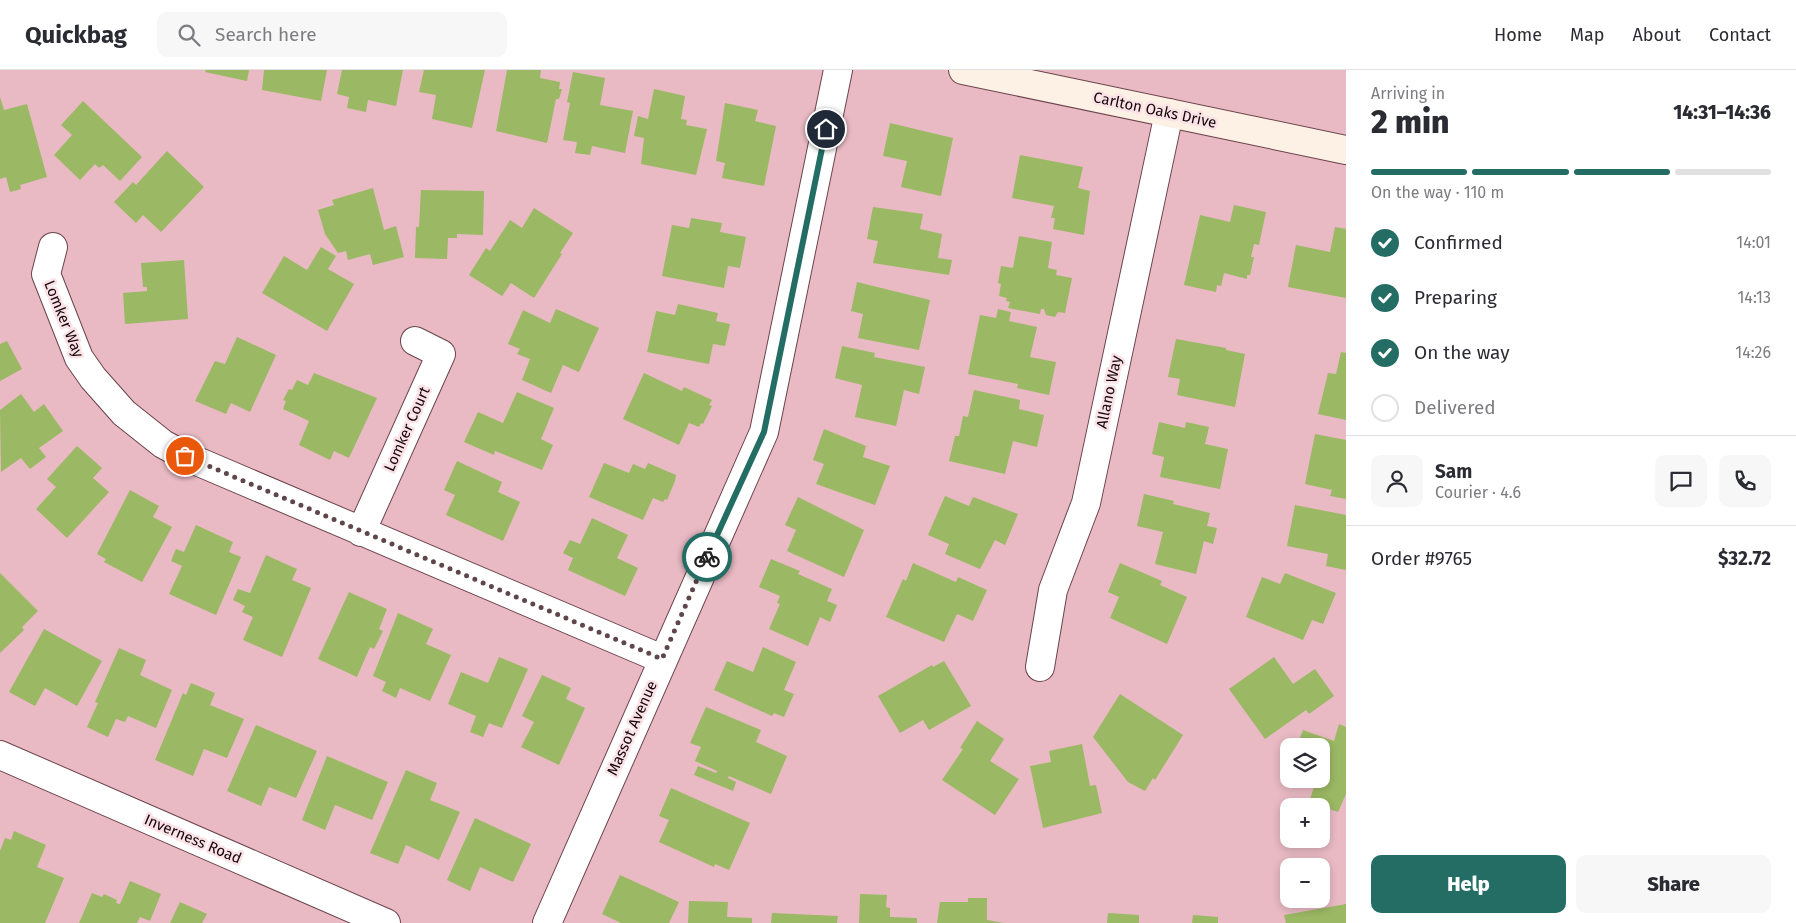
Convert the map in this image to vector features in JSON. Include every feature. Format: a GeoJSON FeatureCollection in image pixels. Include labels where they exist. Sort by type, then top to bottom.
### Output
{"type":"FeatureCollection","features":[{"type":"Feature","properties":{"kind":"main road","name":"Carlton Oaks Drive"},"geometry":{"type":"LineString","coordinates":[[963,70],[1346,150]]}},
{"type":"Feature","properties":{"kind":"street","name":"Massot Avenue"},"geometry":{"type":"LineString","coordinates":[[547,923],[662,659],[764,432],[838,70]]}},
{"type":"Feature","properties":{"kind":"street","name":"Allano Way"},"geometry":{"type":"LineString","coordinates":[[1040,667],[1053,590],[1086,503],[1169,113]]}},
{"type":"Feature","properties":{"kind":"street","name":"Lomker Way"},"geometry":{"type":"LineString","coordinates":[[54,247],[46,274],[79,358],[92,378],[124,413],[143,429],[185,456],[662,659]]}},
{"type":"Feature","properties":{"kind":"street","name":"Lomker Court"},"geometry":{"type":"LineString","coordinates":[[361,532],[441,354],[415,341]]}},
{"type":"Feature","properties":{"kind":"street","name":"Inverness Road"},"geometry":{"type":"LineString","coordinates":[[0,755],[386,923]]}},
{"type":"Feature","properties":{"kind":"building"},"geometry":{"type":"Polygon","coordinates":[[[206,70],[249,70],[247,81],[205,72],[206,70]]]}},
{"type":"Feature","properties":{"kind":"building"},"geometry":{"type":"Polygon","coordinates":[[[264,70],[327,70],[321,101],[262,90],[264,70]]]}},
{"type":"Feature","properties":{"kind":"building"},"geometry":{"type":"Polygon","coordinates":[[[342,70],[403,70],[396,106],[368,100],[366,112],[347,108],[349,97],[337,94],[342,70]]]}},
{"type":"Feature","properties":{"kind":"building"},"geometry":{"type":"Polygon","coordinates":[[[424,70],[485,70],[472,128],[432,119],[436,95],[419,92],[424,70]]]}},
{"type":"Feature","properties":{"kind":"building"},"geometry":{"type":"Polygon","coordinates":[[[507,70],[541,70],[540,78],[560,82],[559,89],[562,89],[559,99],[556,99],[547,143],[496,131],[507,70]]]}},
{"type":"Feature","properties":{"kind":"building"},"geometry":{"type":"Polygon","coordinates":[[[573,72],[605,78],[600,105],[633,111],[625,153],[592,146],[590,155],[575,153],[577,142],[563,140],[570,103],[567,102],[573,72]]]}},
{"type":"Feature","properties":{"kind":"building"},"geometry":{"type":"Polygon","coordinates":[[[654,89],[685,96],[681,119],[687,120],[686,125],[707,129],[696,175],[641,164],[644,138],[634,136],[638,116],[648,119],[654,89]]]}},
{"type":"Feature","properties":{"kind":"building"},"geometry":{"type":"Polygon","coordinates":[[[0,97],[4,110],[27,104],[47,177],[20,185],[21,189],[10,192],[6,177],[0,179],[0,97]]]}},
{"type":"Feature","properties":{"kind":"building"},"geometry":{"type":"Polygon","coordinates":[[[83,101],[142,157],[120,181],[103,165],[99,168],[95,164],[80,180],[54,155],[72,135],[61,125],[83,101]]]}},
{"type":"Feature","properties":{"kind":"building"},"geometry":{"type":"Polygon","coordinates":[[[725,103],[758,110],[755,121],[776,126],[764,186],[722,178],[725,163],[716,161],[725,103]]]}},
{"type":"Feature","properties":{"kind":"building"},"geometry":{"type":"Polygon","coordinates":[[[890,123],[953,138],[941,196],[901,187],[907,161],[883,156],[890,123]]]}},
{"type":"Feature","properties":{"kind":"building"},"geometry":{"type":"Polygon","coordinates":[[[167,151],[204,187],[161,232],[143,215],[136,223],[114,202],[133,182],[136,185],[167,151]]]}},
{"type":"Feature","properties":{"kind":"building"},"geometry":{"type":"Polygon","coordinates":[[[1020,155],[1083,167],[1078,188],[1090,191],[1084,235],[1053,229],[1055,218],[1051,218],[1054,206],[1012,198],[1020,155]]]}},
{"type":"Feature","properties":{"kind":"building"},"geometry":{"type":"Polygon","coordinates":[[[373,188],[384,230],[396,226],[404,257],[373,265],[370,254],[348,260],[346,251],[338,253],[325,234],[318,210],[334,205],[332,200],[373,188]]]}},
{"type":"Feature","properties":{"kind":"building"},"geometry":{"type":"Polygon","coordinates":[[[421,190],[484,191],[483,235],[457,234],[457,238],[448,238],[447,259],[415,258],[416,227],[419,227],[421,190]]]}},
{"type":"Feature","properties":{"kind":"building"},"geometry":{"type":"Polygon","coordinates":[[[1234,205],[1266,212],[1259,245],[1254,244],[1251,257],[1254,257],[1250,275],[1247,275],[1247,279],[1224,273],[1221,286],[1217,285],[1216,292],[1184,285],[1200,215],[1230,222],[1234,205]]]}},
{"type":"Feature","properties":{"kind":"building"},"geometry":{"type":"Polygon","coordinates":[[[873,207],[923,214],[920,229],[942,234],[938,258],[952,260],[949,275],[873,263],[878,241],[867,239],[873,207]]]}},
{"type":"Feature","properties":{"kind":"building"},"geometry":{"type":"Polygon","coordinates":[[[534,208],[573,233],[534,298],[511,283],[502,296],[469,275],[486,248],[490,251],[510,220],[522,228],[534,208]]]}},
{"type":"Feature","properties":{"kind":"building"},"geometry":{"type":"Polygon","coordinates":[[[691,218],[722,223],[720,232],[746,237],[740,268],[728,266],[724,288],[662,276],[672,225],[689,228],[691,218]]]}},
{"type":"Feature","properties":{"kind":"building"},"geometry":{"type":"Polygon","coordinates":[[[1335,227],[1346,229],[1346,298],[1288,287],[1296,245],[1330,252],[1335,227]]]}},
{"type":"Feature","properties":{"kind":"building"},"geometry":{"type":"Polygon","coordinates":[[[1019,236],[1052,242],[1048,268],[1057,270],[1056,275],[1072,278],[1065,313],[1058,312],[1055,317],[1046,315],[1044,309],[1041,309],[1040,314],[1008,308],[1010,302],[1006,301],[1007,298],[999,296],[1001,284],[998,283],[1001,266],[1013,268],[1019,236]]]}},
{"type":"Feature","properties":{"kind":"building"},"geometry":{"type":"Polygon","coordinates":[[[321,247],[336,256],[328,269],[354,284],[327,331],[262,293],[284,256],[307,270],[321,247]]]}},
{"type":"Feature","properties":{"kind":"building"},"geometry":{"type":"Polygon","coordinates":[[[184,260],[188,319],[125,324],[123,293],[147,291],[147,287],[143,287],[141,263],[184,260]]]}},
{"type":"Feature","properties":{"kind":"building"},"geometry":{"type":"Polygon","coordinates":[[[857,282],[930,300],[919,350],[858,338],[863,314],[851,311],[857,282]]]}},
{"type":"Feature","properties":{"kind":"building"},"geometry":{"type":"Polygon","coordinates":[[[678,304],[718,313],[716,321],[730,324],[725,346],[713,344],[709,364],[647,352],[656,311],[675,315],[678,304]]]}},
{"type":"Feature","properties":{"kind":"building"},"geometry":{"type":"Polygon","coordinates":[[[556,309],[599,328],[579,372],[563,365],[551,393],[522,380],[530,359],[517,354],[520,349],[508,344],[523,310],[550,323],[556,309]]]}},
{"type":"Feature","properties":{"kind":"building"},"geometry":{"type":"Polygon","coordinates":[[[998,309],[1011,312],[1009,321],[1037,327],[1030,357],[1056,362],[1049,395],[1017,388],[1018,384],[968,374],[980,315],[996,318],[998,309]]]}},
{"type":"Feature","properties":{"kind":"building"},"geometry":{"type":"Polygon","coordinates":[[[237,337],[276,355],[250,412],[231,403],[226,414],[195,401],[215,361],[225,364],[237,337]]]}},
{"type":"Feature","properties":{"kind":"building"},"geometry":{"type":"Polygon","coordinates":[[[1176,339],[1226,348],[1226,350],[1245,354],[1235,407],[1177,395],[1180,379],[1168,377],[1176,339]]]}},
{"type":"Feature","properties":{"kind":"building"},"geometry":{"type":"Polygon","coordinates":[[[7,341],[22,369],[0,381],[0,344],[7,341]]]}},
{"type":"Feature","properties":{"kind":"building"},"geometry":{"type":"Polygon","coordinates":[[[842,346],[875,353],[874,357],[925,367],[919,394],[904,390],[896,426],[855,417],[862,385],[835,378],[842,346]]]}},
{"type":"Feature","properties":{"kind":"building"},"geometry":{"type":"Polygon","coordinates":[[[1341,352],[1346,353],[1346,420],[1318,414],[1328,373],[1336,374],[1341,352]]]}},
{"type":"Feature","properties":{"kind":"building"},"geometry":{"type":"Polygon","coordinates":[[[314,373],[377,398],[349,458],[334,451],[330,460],[299,445],[309,421],[283,409],[286,401],[283,400],[289,389],[292,390],[297,380],[308,385],[314,373]]]}},
{"type":"Feature","properties":{"kind":"building"},"geometry":{"type":"Polygon","coordinates":[[[644,373],[682,391],[684,387],[712,400],[709,405],[712,406],[703,424],[701,423],[699,427],[689,423],[679,445],[623,419],[644,373]]]}},
{"type":"Feature","properties":{"kind":"building"},"geometry":{"type":"Polygon","coordinates":[[[974,390],[1020,400],[1019,409],[1044,415],[1037,447],[1013,441],[1005,474],[949,461],[955,436],[959,436],[963,416],[968,417],[974,390]]]}},
{"type":"Feature","properties":{"kind":"building"},"geometry":{"type":"Polygon","coordinates":[[[517,392],[554,408],[541,439],[553,445],[542,470],[495,451],[494,455],[464,442],[478,412],[503,423],[517,392]]]}},
{"type":"Feature","properties":{"kind":"building"},"geometry":{"type":"Polygon","coordinates":[[[21,394],[34,412],[44,404],[63,431],[39,448],[46,457],[30,469],[21,458],[1,472],[0,410],[21,394]]]}},
{"type":"Feature","properties":{"kind":"building"},"geometry":{"type":"Polygon","coordinates":[[[1159,422],[1185,428],[1186,422],[1209,427],[1205,444],[1228,449],[1220,489],[1160,477],[1164,457],[1152,454],[1159,422]]]}},
{"type":"Feature","properties":{"kind":"building"},"geometry":{"type":"Polygon","coordinates":[[[824,429],[866,446],[863,457],[890,466],[875,505],[816,484],[824,464],[813,460],[824,429]]]}},
{"type":"Feature","properties":{"kind":"building"},"geometry":{"type":"Polygon","coordinates":[[[1315,434],[1346,440],[1346,499],[1330,496],[1332,490],[1305,484],[1315,434]]]}},
{"type":"Feature","properties":{"kind":"building"},"geometry":{"type":"Polygon","coordinates":[[[77,446],[102,468],[93,478],[109,492],[67,538],[36,509],[56,487],[47,479],[77,446]]]}},
{"type":"Feature","properties":{"kind":"building"},"geometry":{"type":"Polygon","coordinates":[[[457,461],[502,482],[498,492],[520,502],[503,541],[446,515],[455,495],[444,490],[457,461]]]}},
{"type":"Feature","properties":{"kind":"building"},"geometry":{"type":"Polygon","coordinates":[[[604,463],[629,473],[633,464],[645,469],[648,463],[676,475],[675,481],[667,500],[665,499],[663,502],[653,498],[643,520],[589,497],[604,463]]]}},
{"type":"Feature","properties":{"kind":"building"},"geometry":{"type":"Polygon","coordinates":[[[130,490],[159,506],[153,517],[172,527],[142,582],[104,562],[106,559],[97,554],[130,490]]]}},
{"type":"Feature","properties":{"kind":"building"},"geometry":{"type":"Polygon","coordinates":[[[1144,494],[1174,501],[1173,504],[1210,513],[1207,526],[1217,528],[1213,544],[1204,541],[1196,574],[1155,564],[1163,532],[1137,526],[1144,494]]]}},
{"type":"Feature","properties":{"kind":"building"},"geometry":{"type":"Polygon","coordinates":[[[945,496],[969,506],[973,497],[1018,514],[1005,545],[995,540],[980,569],[945,554],[949,544],[928,535],[945,496]]]}},
{"type":"Feature","properties":{"kind":"building"},"geometry":{"type":"Polygon","coordinates":[[[798,497],[864,530],[844,577],[787,551],[796,530],[785,525],[798,497]]]}},
{"type":"Feature","properties":{"kind":"building"},"geometry":{"type":"Polygon","coordinates":[[[1295,505],[1346,515],[1346,570],[1326,566],[1328,554],[1287,546],[1295,505]]]}},
{"type":"Feature","properties":{"kind":"building"},"geometry":{"type":"Polygon","coordinates":[[[592,518],[628,535],[617,558],[638,568],[625,596],[568,570],[573,558],[563,553],[570,540],[580,544],[592,518]]]}},
{"type":"Feature","properties":{"kind":"building"},"geometry":{"type":"Polygon","coordinates":[[[196,525],[233,542],[229,552],[241,557],[216,615],[169,594],[182,566],[171,561],[176,549],[184,552],[196,525]]]}},
{"type":"Feature","properties":{"kind":"building"},"geometry":{"type":"Polygon","coordinates":[[[266,555],[297,569],[292,580],[311,588],[282,657],[243,640],[253,617],[242,612],[245,606],[233,600],[238,589],[250,593],[266,555]]]}},
{"type":"Feature","properties":{"kind":"building"},"geometry":{"type":"Polygon","coordinates":[[[771,559],[800,571],[798,574],[832,589],[827,601],[837,605],[830,622],[820,617],[808,646],[769,629],[780,604],[777,603],[780,596],[759,587],[771,559]]]}},
{"type":"Feature","properties":{"kind":"building"},"geometry":{"type":"Polygon","coordinates":[[[913,563],[956,582],[958,577],[987,590],[973,621],[957,614],[944,642],[886,617],[903,579],[906,581],[913,563]]]}},
{"type":"Feature","properties":{"kind":"building"},"geometry":{"type":"Polygon","coordinates":[[[1120,563],[1162,581],[1160,585],[1187,597],[1167,644],[1110,618],[1119,597],[1108,592],[1120,563]]]}},
{"type":"Feature","properties":{"kind":"building"},"geometry":{"type":"Polygon","coordinates":[[[0,573],[38,611],[22,627],[24,630],[0,653],[0,573]]]}},
{"type":"Feature","properties":{"kind":"building"},"geometry":{"type":"Polygon","coordinates":[[[1285,573],[1336,593],[1323,624],[1312,620],[1303,640],[1246,617],[1262,577],[1280,584],[1285,573]]]}},
{"type":"Feature","properties":{"kind":"building"},"geometry":{"type":"Polygon","coordinates":[[[349,592],[387,609],[379,629],[383,631],[374,649],[370,647],[357,677],[318,659],[349,592]]]}},
{"type":"Feature","properties":{"kind":"building"},"geometry":{"type":"Polygon","coordinates":[[[398,613],[433,629],[426,644],[451,655],[430,701],[400,688],[396,698],[382,691],[386,682],[373,676],[398,613]]]}},
{"type":"Feature","properties":{"kind":"building"},"geometry":{"type":"Polygon","coordinates":[[[44,629],[102,661],[77,706],[45,688],[35,706],[9,692],[44,629]]]}},
{"type":"Feature","properties":{"kind":"building"},"geometry":{"type":"Polygon","coordinates":[[[763,647],[796,662],[784,690],[794,694],[784,717],[774,713],[772,716],[714,690],[727,661],[753,672],[763,647]]]}},
{"type":"Feature","properties":{"kind":"building"},"geometry":{"type":"Polygon","coordinates":[[[119,648],[146,660],[140,675],[172,690],[156,728],[128,716],[125,722],[116,719],[108,737],[87,727],[98,703],[95,702],[119,648]]]}},
{"type":"Feature","properties":{"kind":"building"},"geometry":{"type":"Polygon","coordinates":[[[499,657],[528,669],[502,728],[489,723],[483,737],[470,732],[476,716],[448,704],[461,672],[488,683],[499,657]]]}},
{"type":"Feature","properties":{"kind":"building"},"geometry":{"type":"Polygon","coordinates":[[[1274,657],[1293,684],[1315,669],[1334,696],[1309,714],[1306,710],[1265,739],[1229,689],[1274,657]]]}},
{"type":"Feature","properties":{"kind":"building"},"geometry":{"type":"Polygon","coordinates":[[[944,661],[971,706],[929,730],[923,720],[900,733],[878,696],[932,665],[933,667],[944,661]]]}},
{"type":"Feature","properties":{"kind":"building"},"geometry":{"type":"Polygon","coordinates":[[[542,675],[571,688],[566,699],[585,708],[559,765],[521,747],[534,722],[522,716],[542,675]]]}},
{"type":"Feature","properties":{"kind":"building"},"geometry":{"type":"Polygon","coordinates":[[[191,683],[215,693],[210,705],[244,719],[227,758],[204,749],[193,776],[155,760],[183,693],[186,695],[191,683]]]}},
{"type":"Feature","properties":{"kind":"building"},"geometry":{"type":"Polygon","coordinates":[[[1120,694],[1183,735],[1155,780],[1153,778],[1145,791],[1128,782],[1093,737],[1120,694]]]}},
{"type":"Feature","properties":{"kind":"building"},"geometry":{"type":"Polygon","coordinates":[[[706,707],[761,730],[756,742],[787,756],[771,794],[729,776],[728,778],[736,782],[733,791],[694,775],[698,766],[716,773],[717,771],[695,761],[701,747],[690,743],[706,707]]]}},
{"type":"Feature","properties":{"kind":"building"},"geometry":{"type":"Polygon","coordinates":[[[977,721],[1004,739],[990,761],[1019,779],[995,815],[942,780],[963,749],[960,748],[977,721]]]}},
{"type":"Feature","properties":{"kind":"building"},"geometry":{"type":"Polygon","coordinates":[[[1339,724],[1346,727],[1346,794],[1338,812],[1330,809],[1330,798],[1310,798],[1314,788],[1330,788],[1330,740],[1334,741],[1339,724]]]}},
{"type":"Feature","properties":{"kind":"building"},"geometry":{"type":"Polygon","coordinates":[[[256,725],[317,751],[296,798],[269,787],[261,806],[227,791],[256,725]]]}},
{"type":"Feature","properties":{"kind":"building"},"geometry":{"type":"Polygon","coordinates":[[[1303,730],[1326,738],[1300,738],[1303,730]]]}},
{"type":"Feature","properties":{"kind":"building"},"geometry":{"type":"Polygon","coordinates":[[[1082,744],[1090,786],[1096,785],[1102,813],[1043,828],[1030,766],[1051,762],[1049,751],[1082,744]]]}},
{"type":"Feature","properties":{"kind":"building"},"geometry":{"type":"Polygon","coordinates":[[[327,756],[388,782],[372,820],[335,805],[325,830],[302,820],[327,756]]]}},
{"type":"Feature","properties":{"kind":"building"},"geometry":{"type":"Polygon","coordinates":[[[406,770],[437,783],[430,800],[460,812],[439,860],[406,845],[398,864],[370,853],[406,770]]]}},
{"type":"Feature","properties":{"kind":"building"},"geometry":{"type":"Polygon","coordinates":[[[671,788],[750,823],[729,870],[715,864],[714,867],[659,842],[669,820],[659,816],[671,788]]]}},
{"type":"Feature","properties":{"kind":"building"},"geometry":{"type":"Polygon","coordinates":[[[475,818],[531,844],[513,882],[480,867],[470,891],[447,880],[475,818]]]}},
{"type":"Feature","properties":{"kind":"building"},"geometry":{"type":"Polygon","coordinates":[[[14,831],[46,845],[37,867],[64,878],[45,923],[0,923],[0,851],[5,838],[11,840],[14,831]]]}},
{"type":"Feature","properties":{"kind":"building"},"geometry":{"type":"Polygon","coordinates":[[[620,875],[679,902],[669,923],[621,923],[602,914],[620,875]]]}},
{"type":"Feature","properties":{"kind":"building"},"geometry":{"type":"Polygon","coordinates":[[[130,881],[161,894],[150,921],[140,917],[137,923],[79,923],[92,893],[102,897],[104,894],[117,900],[116,903],[120,904],[130,881]]]}},
{"type":"Feature","properties":{"kind":"building"},"geometry":{"type":"Polygon","coordinates":[[[860,894],[887,895],[886,907],[890,908],[890,917],[917,918],[917,923],[859,923],[860,894]]]}},
{"type":"Feature","properties":{"kind":"building"},"geometry":{"type":"Polygon","coordinates":[[[968,898],[987,898],[987,920],[1004,923],[937,923],[940,902],[968,902],[968,898]]]}},
{"type":"Feature","properties":{"kind":"building"},"geometry":{"type":"Polygon","coordinates":[[[689,901],[728,902],[727,917],[752,918],[752,923],[688,923],[689,901]]]}},
{"type":"Feature","properties":{"kind":"building"},"geometry":{"type":"Polygon","coordinates":[[[180,902],[207,914],[202,923],[170,923],[180,902]]]}},
{"type":"Feature","properties":{"kind":"building"},"geometry":{"type":"Polygon","coordinates":[[[1346,904],[1346,923],[1286,923],[1284,915],[1346,904]]]}},
{"type":"Feature","properties":{"kind":"building"},"geometry":{"type":"Polygon","coordinates":[[[772,913],[838,916],[837,923],[771,923],[772,913]]]}},
{"type":"Feature","properties":{"kind":"building"},"geometry":{"type":"Polygon","coordinates":[[[1108,913],[1139,915],[1139,923],[1107,923],[1108,913]]]}},
{"type":"Feature","properties":{"kind":"building"},"geometry":{"type":"Polygon","coordinates":[[[1193,915],[1218,917],[1218,923],[1192,923],[1193,915]]]}},
{"type":"Feature","properties":{"kind":"way so far"},"geometry":{"type":"LineString","coordinates":[[185,456],[662,659],[707,557]]}},
{"type":"Feature","properties":{"kind":"route"},"geometry":{"type":"LineString","coordinates":[[707,557],[764,432],[826,129]]}}]}
